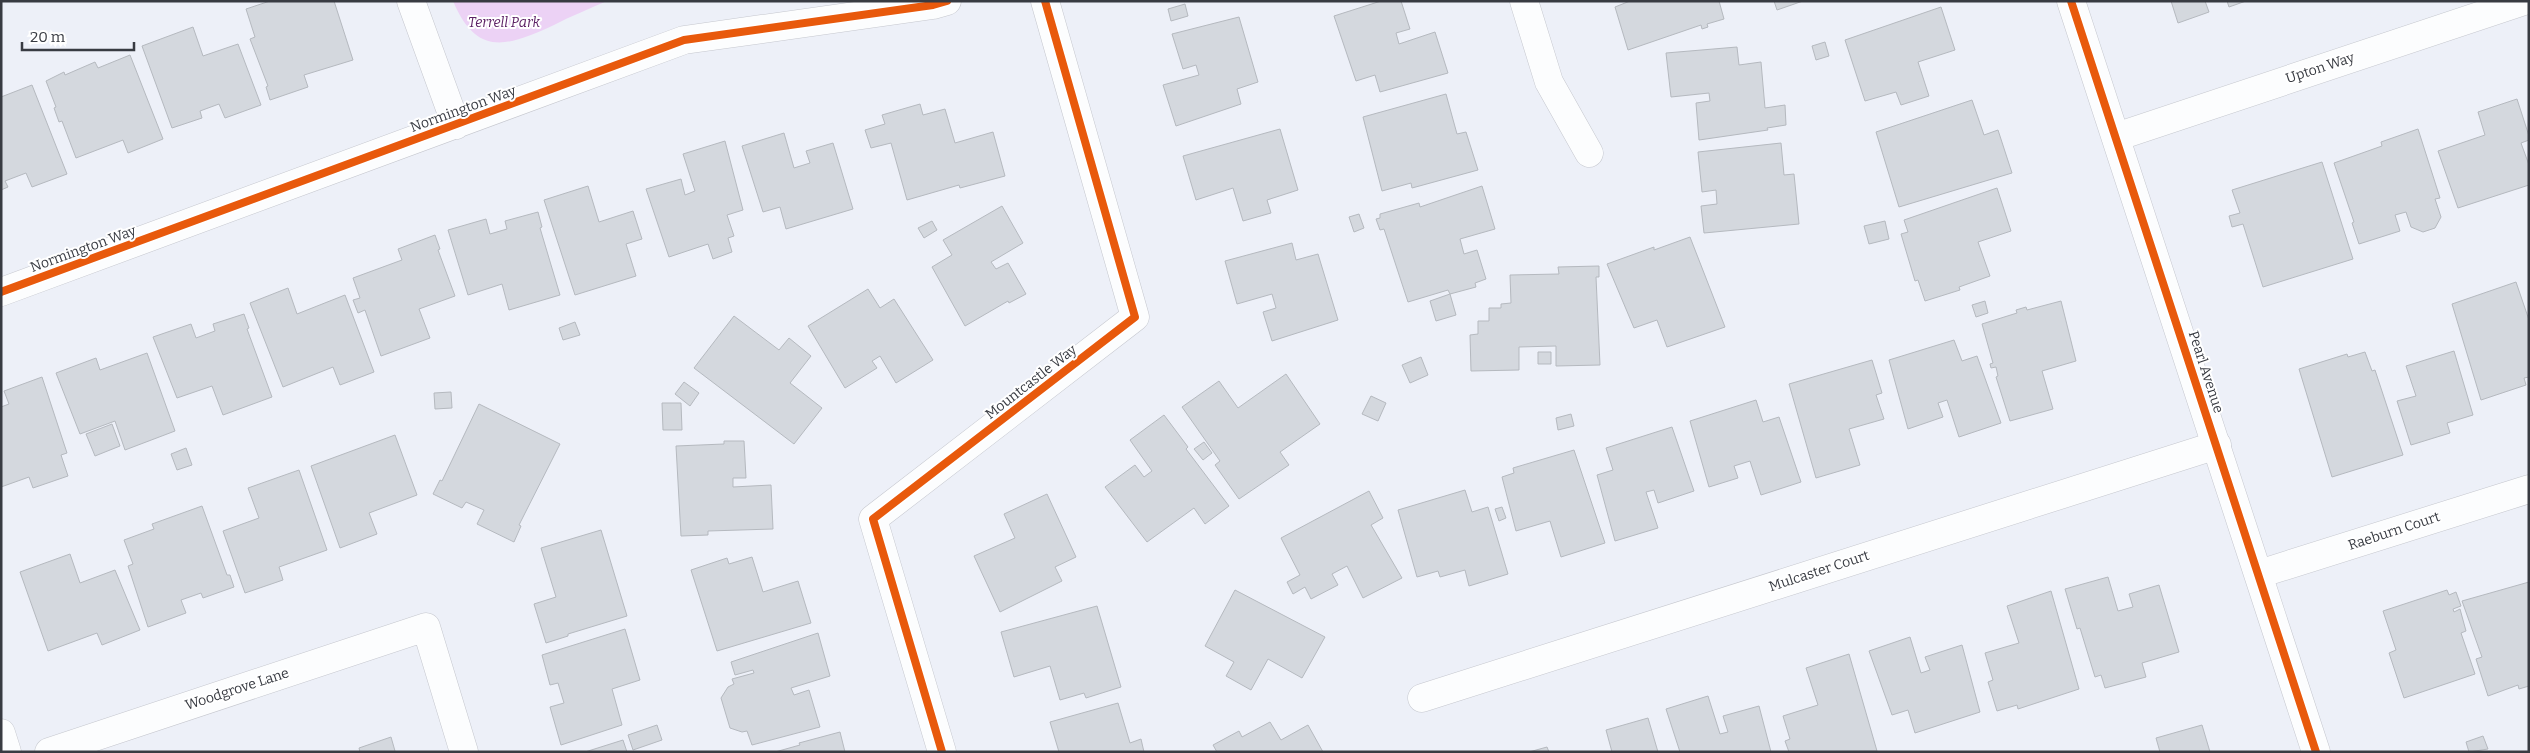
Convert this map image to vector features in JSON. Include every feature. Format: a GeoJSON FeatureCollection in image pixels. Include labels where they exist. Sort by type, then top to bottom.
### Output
{"type":"FeatureCollection","features":[{"type":"Feature","properties":{"kind":"street"},"geometry":{"type":"LineString","coordinates":[[411,1],[456,125]]}},
{"type":"Feature","properties":{"kind":"street","name":"Normington Way"},"geometry":{"type":"LineString","coordinates":[[1,292],[684,40],[933,5],[947,1]]}},
{"type":"Feature","properties":{"kind":"street","name":"Mountcastle Way"},"geometry":{"type":"LineString","coordinates":[[942,752],[873,519],[1135,317],[1045,1]]}},
{"type":"Feature","properties":{"kind":"street"},"geometry":{"type":"LineString","coordinates":[[1524,1],[1549,82],[1589,154]]}},
{"type":"Feature","properties":{"kind":"street","name":"Pearl Avenue"},"geometry":{"type":"LineString","coordinates":[[2071,1],[2316,752]]}},
{"type":"Feature","properties":{"kind":"street","name":"Upton Way"},"geometry":{"type":"LineString","coordinates":[[2116,137],[2524,1]]}},
{"type":"Feature","properties":{"kind":"street","name":"Mulcaster Court"},"geometry":{"type":"LineString","coordinates":[[1422,698],[2217,444]]}},
{"type":"Feature","properties":{"kind":"street","name":"Raeburn Court"},"geometry":{"type":"LineString","coordinates":[[2259,574],[2529,489]]}},
{"type":"Feature","properties":{"kind":"street","name":"Woodgrove Lane"},"geometry":{"type":"LineString","coordinates":[[49,752],[426,627],[464,752]]}},
{"type":"Feature","properties":{"kind":"street"},"geometry":{"type":"LineString","coordinates":[[1,733],[7,752]]}},
{"type":"Feature","properties":{"kind":"green space","name":"Terrell Park"},"geometry":{"type":"Polygon","coordinates":[[[453,1],[607,1],[522,38],[508,42],[495,42],[483,39],[472,32],[462,19],[453,1]]]}},
{"type":"Feature","properties":{"kind":"building"},"geometry":{"type":"Polygon","coordinates":[[[270,1],[334,1],[353,60],[304,75],[308,87],[270,100],[266,87],[268,86],[250,39],[255,37],[246,9],[270,1]]]}},
{"type":"Feature","properties":{"kind":"building"},"geometry":{"type":"Polygon","coordinates":[[[1381,1],[1401,1],[1410,29],[1396,33],[1399,44],[1435,32],[1448,73],[1380,92],[1375,75],[1356,81],[1334,16],[1381,1]]]}},
{"type":"Feature","properties":{"kind":"building"},"geometry":{"type":"Polygon","coordinates":[[[1630,1],[1719,1],[1724,19],[1707,24],[1708,27],[1702,29],[1701,25],[1628,50],[1615,7],[1630,1]]]}},
{"type":"Feature","properties":{"kind":"building"},"geometry":{"type":"Polygon","coordinates":[[[1774,1],[1803,1],[1777,10],[1774,1]]]}},
{"type":"Feature","properties":{"kind":"building"},"geometry":{"type":"Polygon","coordinates":[[[2171,1],[2205,1],[2209,12],[2178,23],[2171,1]]]}},
{"type":"Feature","properties":{"kind":"building"},"geometry":{"type":"Polygon","coordinates":[[[2227,1],[2246,1],[2229,7],[2227,1]]]}},
{"type":"Feature","properties":{"kind":"building"},"geometry":{"type":"Polygon","coordinates":[[[1185,4],[1188,16],[1171,21],[1168,9],[1185,4]]]}},
{"type":"Feature","properties":{"kind":"building"},"geometry":{"type":"Polygon","coordinates":[[[1941,7],[1955,50],[1918,62],[1929,96],[1901,105],[1896,92],[1865,101],[1845,40],[1941,7]]]}},
{"type":"Feature","properties":{"kind":"building"},"geometry":{"type":"Polygon","coordinates":[[[1239,17],[1258,82],[1237,89],[1241,104],[1176,126],[1163,85],[1199,75],[1196,65],[1183,69],[1172,34],[1239,17]]]}},
{"type":"Feature","properties":{"kind":"building"},"geometry":{"type":"Polygon","coordinates":[[[193,27],[203,56],[238,44],[261,105],[225,118],[219,104],[200,111],[202,118],[172,128],[142,46],[193,27]]]}},
{"type":"Feature","properties":{"kind":"building"},"geometry":{"type":"Polygon","coordinates":[[[1825,42],[1829,56],[1816,60],[1812,46],[1825,42]]]}},
{"type":"Feature","properties":{"kind":"building"},"geometry":{"type":"Polygon","coordinates":[[[1737,47],[1739,65],[1761,62],[1765,108],[1785,105],[1786,125],[1767,128],[1768,130],[1699,140],[1696,103],[1710,101],[1709,93],[1671,97],[1666,53],[1737,47]]]}},
{"type":"Feature","properties":{"kind":"building"},"geometry":{"type":"Polygon","coordinates":[[[130,55],[163,139],[128,153],[123,140],[76,158],[62,121],[59,122],[54,108],[56,107],[46,81],[64,72],[65,75],[95,62],[98,68],[130,55]]]}},
{"type":"Feature","properties":{"kind":"building"},"geometry":{"type":"Polygon","coordinates":[[[32,85],[67,174],[32,187],[26,173],[5,181],[8,187],[1,190],[1,97],[32,85]]]}},
{"type":"Feature","properties":{"kind":"building"},"geometry":{"type":"Polygon","coordinates":[[[1446,94],[1457,134],[1466,132],[1478,170],[1412,188],[1411,183],[1382,191],[1363,117],[1446,94]]]}},
{"type":"Feature","properties":{"kind":"building"},"geometry":{"type":"Polygon","coordinates":[[[2517,99],[2529,136],[2529,140],[2521,143],[2529,165],[2529,185],[2458,208],[2438,151],[2485,135],[2478,112],[2517,99]]]}},
{"type":"Feature","properties":{"kind":"building"},"geometry":{"type":"Polygon","coordinates":[[[1972,100],[1984,135],[1998,130],[2012,173],[1899,207],[1876,132],[1972,100]]]}},
{"type":"Feature","properties":{"kind":"building"},"geometry":{"type":"Polygon","coordinates":[[[920,104],[923,115],[945,109],[955,143],[993,132],[1005,176],[960,188],[959,185],[907,200],[891,143],[871,148],[865,130],[885,124],[882,115],[920,104]]]}},
{"type":"Feature","properties":{"kind":"building"},"geometry":{"type":"Polygon","coordinates":[[[1280,129],[1298,190],[1267,200],[1271,213],[1243,221],[1233,188],[1196,200],[1183,156],[1280,129]]]}},
{"type":"Feature","properties":{"kind":"building"},"geometry":{"type":"Polygon","coordinates":[[[2418,129],[2440,198],[2435,199],[2441,217],[2435,228],[2423,232],[2411,227],[2406,212],[2395,215],[2400,231],[2359,244],[2352,223],[2354,222],[2334,163],[2382,146],[2381,142],[2418,129]]]}},
{"type":"Feature","properties":{"kind":"building"},"geometry":{"type":"Polygon","coordinates":[[[784,133],[794,168],[810,163],[806,151],[833,143],[853,209],[786,229],[780,207],[763,212],[742,146],[784,133]]]}},
{"type":"Feature","properties":{"kind":"building"},"geometry":{"type":"Polygon","coordinates":[[[725,141],[743,210],[727,215],[734,236],[728,238],[732,252],[713,259],[708,244],[669,257],[646,189],[681,179],[685,195],[695,191],[683,154],[725,141]]]}},
{"type":"Feature","properties":{"kind":"building"},"geometry":{"type":"Polygon","coordinates":[[[1781,143],[1784,175],[1794,174],[1799,224],[1704,233],[1701,206],[1717,204],[1716,190],[1702,192],[1698,152],[1781,143]]]}},
{"type":"Feature","properties":{"kind":"building"},"geometry":{"type":"Polygon","coordinates":[[[2322,162],[2353,259],[2263,287],[2243,224],[2232,227],[2229,216],[2240,213],[2232,190],[2322,162]]]}},
{"type":"Feature","properties":{"kind":"building"},"geometry":{"type":"Polygon","coordinates":[[[588,186],[599,222],[633,211],[642,239],[626,244],[636,276],[575,295],[544,200],[588,186]]]}},
{"type":"Feature","properties":{"kind":"building"},"geometry":{"type":"Polygon","coordinates":[[[1482,186],[1495,229],[1460,239],[1464,254],[1477,250],[1486,279],[1475,283],[1476,287],[1450,294],[1448,290],[1408,302],[1384,229],[1380,230],[1376,219],[1380,218],[1380,214],[1419,203],[1420,207],[1482,186]]]}},
{"type":"Feature","properties":{"kind":"building"},"geometry":{"type":"Polygon","coordinates":[[[1997,188],[2011,231],[1978,242],[1990,276],[1959,287],[1960,290],[1925,301],[1918,280],[1915,281],[1901,234],[1908,232],[1904,220],[1997,188]]]}},
{"type":"Feature","properties":{"kind":"building"},"geometry":{"type":"Polygon","coordinates":[[[1002,206],[1023,243],[991,262],[996,269],[1008,263],[1026,294],[1009,303],[1008,301],[965,326],[932,267],[952,255],[943,240],[1002,206]]]}},
{"type":"Feature","properties":{"kind":"building"},"geometry":{"type":"Polygon","coordinates":[[[538,212],[542,227],[540,228],[560,295],[509,310],[502,284],[468,295],[448,230],[486,219],[490,234],[507,229],[505,221],[538,212]]]}},
{"type":"Feature","properties":{"kind":"building"},"geometry":{"type":"Polygon","coordinates":[[[1359,214],[1364,228],[1354,232],[1349,217],[1359,214]]]}},
{"type":"Feature","properties":{"kind":"building"},"geometry":{"type":"Polygon","coordinates":[[[932,221],[937,230],[924,238],[918,228],[932,221]]]}},
{"type":"Feature","properties":{"kind":"building"},"geometry":{"type":"Polygon","coordinates":[[[1885,221],[1889,239],[1869,244],[1864,226],[1885,221]]]}},
{"type":"Feature","properties":{"kind":"building"},"geometry":{"type":"Polygon","coordinates":[[[435,235],[440,249],[438,250],[455,296],[419,309],[430,338],[381,356],[365,310],[358,313],[353,300],[360,298],[353,278],[402,260],[398,249],[435,235]]]}},
{"type":"Feature","properties":{"kind":"building"},"geometry":{"type":"Polygon","coordinates":[[[1690,237],[1725,327],[1667,347],[1657,320],[1634,328],[1607,264],[1654,247],[1654,250],[1690,237]]]}},
{"type":"Feature","properties":{"kind":"building"},"geometry":{"type":"Polygon","coordinates":[[[1292,243],[1296,260],[1318,254],[1338,320],[1272,341],[1263,312],[1276,308],[1272,294],[1237,304],[1225,261],[1292,243]]]}},
{"type":"Feature","properties":{"kind":"building"},"geometry":{"type":"Polygon","coordinates":[[[1599,266],[1599,277],[1596,277],[1600,365],[1556,366],[1556,346],[1519,347],[1519,370],[1471,371],[1470,335],[1478,334],[1478,321],[1489,321],[1489,308],[1501,308],[1501,304],[1511,303],[1510,275],[1559,274],[1558,267],[1599,266]]]}},
{"type":"Feature","properties":{"kind":"building"},"geometry":{"type":"Polygon","coordinates":[[[2516,282],[2529,320],[2529,377],[2524,378],[2526,385],[2481,400],[2452,304],[2516,282]]]}},
{"type":"Feature","properties":{"kind":"building"},"geometry":{"type":"Polygon","coordinates":[[[288,288],[297,314],[345,295],[374,372],[340,385],[333,367],[283,387],[250,303],[288,288]]]}},
{"type":"Feature","properties":{"kind":"building"},"geometry":{"type":"Polygon","coordinates":[[[868,289],[880,308],[894,299],[933,360],[896,383],[880,356],[872,361],[877,368],[845,388],[808,326],[868,289]]]}},
{"type":"Feature","properties":{"kind":"building"},"geometry":{"type":"Polygon","coordinates":[[[1450,294],[1456,315],[1436,321],[1430,301],[1450,294]]]}},
{"type":"Feature","properties":{"kind":"building"},"geometry":{"type":"Polygon","coordinates":[[[1985,301],[1988,313],[1976,317],[1972,305],[1985,301]]]}},
{"type":"Feature","properties":{"kind":"building"},"geometry":{"type":"Polygon","coordinates":[[[2061,301],[2076,361],[2042,371],[2053,409],[2010,421],[1996,377],[1998,376],[1996,367],[1991,368],[1990,364],[1993,363],[1982,324],[2017,313],[2016,310],[2026,307],[2027,310],[2061,301]]]}},
{"type":"Feature","properties":{"kind":"building"},"geometry":{"type":"Polygon","coordinates":[[[244,314],[249,328],[247,329],[272,397],[223,415],[212,386],[177,398],[153,337],[191,324],[196,338],[215,331],[213,324],[244,314]]]}},
{"type":"Feature","properties":{"kind":"building"},"geometry":{"type":"Polygon","coordinates":[[[734,316],[779,350],[789,338],[811,356],[790,383],[822,408],[794,444],[694,368],[734,316]]]}},
{"type":"Feature","properties":{"kind":"building"},"geometry":{"type":"Polygon","coordinates":[[[575,322],[580,335],[563,340],[559,328],[575,322]]]}},
{"type":"Feature","properties":{"kind":"building"},"geometry":{"type":"Polygon","coordinates":[[[1954,340],[1962,361],[1977,356],[2001,423],[1959,437],[1947,400],[1938,403],[1943,417],[1908,429],[1889,360],[1954,340]]]}},
{"type":"Feature","properties":{"kind":"building"},"geometry":{"type":"Polygon","coordinates":[[[2454,351],[2473,415],[2447,423],[2450,433],[2411,445],[2397,401],[2416,396],[2406,366],[2454,351]]]}},
{"type":"Feature","properties":{"kind":"building"},"geometry":{"type":"Polygon","coordinates":[[[1538,352],[1551,352],[1551,364],[1538,364],[1538,352]]]}},
{"type":"Feature","properties":{"kind":"building"},"geometry":{"type":"Polygon","coordinates":[[[2365,352],[2372,371],[2375,370],[2403,455],[2332,477],[2299,369],[2347,354],[2348,357],[2365,352]]]}},
{"type":"Feature","properties":{"kind":"building"},"geometry":{"type":"Polygon","coordinates":[[[147,353],[175,431],[125,450],[115,421],[80,434],[56,373],[96,358],[100,370],[147,353]]]}},
{"type":"Feature","properties":{"kind":"building"},"geometry":{"type":"Polygon","coordinates":[[[1421,357],[1428,375],[1410,383],[1402,365],[1421,357]]]}},
{"type":"Feature","properties":{"kind":"building"},"geometry":{"type":"Polygon","coordinates":[[[1872,360],[1882,393],[1876,395],[1884,419],[1849,429],[1860,465],[1816,478],[1789,384],[1872,360]]]}},
{"type":"Feature","properties":{"kind":"building"},"geometry":{"type":"Polygon","coordinates":[[[1286,374],[1320,424],[1280,452],[1289,465],[1239,499],[1215,465],[1220,461],[1182,407],[1219,381],[1238,408],[1286,374]]]}},
{"type":"Feature","properties":{"kind":"building"},"geometry":{"type":"Polygon","coordinates":[[[42,377],[67,453],[61,455],[68,476],[33,488],[29,477],[1,487],[1,407],[9,404],[4,391],[42,377]]]}},
{"type":"Feature","properties":{"kind":"building"},"geometry":{"type":"Polygon","coordinates":[[[684,382],[699,393],[690,406],[675,394],[684,382]]]}},
{"type":"Feature","properties":{"kind":"building"},"geometry":{"type":"Polygon","coordinates":[[[451,392],[452,408],[435,409],[434,393],[451,392]]]}},
{"type":"Feature","properties":{"kind":"building"},"geometry":{"type":"Polygon","coordinates":[[[1371,396],[1386,403],[1378,421],[1362,414],[1371,396]]]}},
{"type":"Feature","properties":{"kind":"building"},"geometry":{"type":"Polygon","coordinates":[[[1756,400],[1763,422],[1779,417],[1801,482],[1761,495],[1750,461],[1734,466],[1738,478],[1709,487],[1690,421],[1756,400]]]}},
{"type":"Feature","properties":{"kind":"building"},"geometry":{"type":"Polygon","coordinates":[[[662,403],[681,403],[682,430],[663,430],[662,403]]]}},
{"type":"Feature","properties":{"kind":"building"},"geometry":{"type":"Polygon","coordinates":[[[479,404],[560,444],[519,525],[521,526],[514,542],[477,524],[484,510],[466,502],[462,508],[433,494],[440,480],[442,481],[479,404]]]}},
{"type":"Feature","properties":{"kind":"building"},"geometry":{"type":"Polygon","coordinates":[[[1571,414],[1574,426],[1558,430],[1556,418],[1571,414]]]}},
{"type":"Feature","properties":{"kind":"building"},"geometry":{"type":"Polygon","coordinates":[[[1164,415],[1188,447],[1186,449],[1229,506],[1205,524],[1194,508],[1147,542],[1105,487],[1135,465],[1144,477],[1152,471],[1130,440],[1164,415]]]}},
{"type":"Feature","properties":{"kind":"building"},"geometry":{"type":"Polygon","coordinates":[[[112,424],[120,446],[95,456],[86,434],[112,424]]]}},
{"type":"Feature","properties":{"kind":"building"},"geometry":{"type":"Polygon","coordinates":[[[1672,427],[1694,491],[1658,503],[1654,490],[1646,492],[1658,528],[1615,541],[1597,475],[1613,470],[1606,448],[1672,427]]]}},
{"type":"Feature","properties":{"kind":"building"},"geometry":{"type":"Polygon","coordinates":[[[395,435],[417,495],[369,513],[377,534],[340,548],[311,466],[395,435]]]}},
{"type":"Feature","properties":{"kind":"building"},"geometry":{"type":"Polygon","coordinates":[[[724,441],[744,441],[746,478],[733,478],[733,487],[771,485],[773,529],[708,531],[708,535],[681,536],[676,446],[724,444],[724,441]]]}},
{"type":"Feature","properties":{"kind":"building"},"geometry":{"type":"Polygon","coordinates":[[[1204,442],[1212,453],[1203,460],[1194,449],[1204,442]]]}},
{"type":"Feature","properties":{"kind":"building"},"geometry":{"type":"Polygon","coordinates":[[[186,448],[192,465],[177,470],[171,454],[186,448]]]}},
{"type":"Feature","properties":{"kind":"building"},"geometry":{"type":"Polygon","coordinates":[[[1574,450],[1605,543],[1561,557],[1550,521],[1516,531],[1502,477],[1514,473],[1513,468],[1574,450]]]}},
{"type":"Feature","properties":{"kind":"building"},"geometry":{"type":"Polygon","coordinates":[[[299,470],[327,550],[279,567],[283,580],[245,593],[223,531],[259,518],[248,488],[299,470]]]}},
{"type":"Feature","properties":{"kind":"building"},"geometry":{"type":"Polygon","coordinates":[[[1465,490],[1472,512],[1488,507],[1508,574],[1469,586],[1465,570],[1440,577],[1438,571],[1417,577],[1398,510],[1465,490]]]}},
{"type":"Feature","properties":{"kind":"building"},"geometry":{"type":"Polygon","coordinates":[[[1369,491],[1383,518],[1371,525],[1402,578],[1363,598],[1347,566],[1332,574],[1338,585],[1311,599],[1305,587],[1293,594],[1287,582],[1300,575],[1281,538],[1369,491]]]}},
{"type":"Feature","properties":{"kind":"building"},"geometry":{"type":"Polygon","coordinates":[[[1047,494],[1076,557],[1055,567],[1062,581],[1000,612],[974,556],[1015,538],[1004,514],[1047,494]]]}},
{"type":"Feature","properties":{"kind":"building"},"geometry":{"type":"Polygon","coordinates":[[[202,506],[227,575],[230,575],[234,587],[203,598],[201,593],[181,600],[186,613],[148,627],[128,566],[133,564],[124,540],[154,529],[152,524],[202,506]]]}},
{"type":"Feature","properties":{"kind":"building"},"geometry":{"type":"Polygon","coordinates":[[[1502,507],[1506,518],[1499,521],[1495,509],[1502,507]]]}},
{"type":"Feature","properties":{"kind":"building"},"geometry":{"type":"Polygon","coordinates":[[[601,530],[627,616],[568,634],[568,636],[546,643],[534,604],[556,597],[541,548],[601,530]]]}},
{"type":"Feature","properties":{"kind":"building"},"geometry":{"type":"Polygon","coordinates":[[[70,554],[80,583],[115,570],[140,630],[102,645],[97,633],[48,651],[20,572],[70,554]]]}},
{"type":"Feature","properties":{"kind":"building"},"geometry":{"type":"Polygon","coordinates":[[[752,557],[763,592],[798,581],[811,623],[717,651],[691,570],[727,558],[729,564],[752,557]]]}},
{"type":"Feature","properties":{"kind":"building"},"geometry":{"type":"Polygon","coordinates":[[[2108,577],[2118,611],[2133,607],[2129,594],[2159,585],[2179,652],[2142,663],[2146,677],[2105,688],[2101,675],[2095,677],[2080,628],[2077,629],[2065,589],[2108,577]]]}},
{"type":"Feature","properties":{"kind":"building"},"geometry":{"type":"Polygon","coordinates":[[[2529,582],[2529,686],[2519,689],[2518,685],[2488,696],[2476,659],[2482,657],[2462,601],[2529,582]]]}},
{"type":"Feature","properties":{"kind":"building"},"geometry":{"type":"Polygon","coordinates":[[[1235,590],[1325,637],[1302,678],[1268,659],[1251,690],[1226,676],[1234,662],[1205,646],[1235,590]]]}},
{"type":"Feature","properties":{"kind":"building"},"geometry":{"type":"Polygon","coordinates":[[[2447,590],[2449,595],[2456,592],[2461,606],[2453,609],[2454,612],[2460,609],[2466,631],[2461,633],[2475,674],[2404,698],[2389,653],[2396,650],[2383,611],[2447,590]]]}},
{"type":"Feature","properties":{"kind":"building"},"geometry":{"type":"Polygon","coordinates":[[[2051,591],[2079,689],[2018,709],[2017,705],[1997,711],[1988,682],[1993,680],[1985,653],[2019,643],[2007,606],[2051,591]]]}},
{"type":"Feature","properties":{"kind":"building"},"geometry":{"type":"Polygon","coordinates":[[[1097,606],[1121,687],[1086,698],[1084,693],[1060,700],[1050,666],[1014,677],[1001,632],[1097,606]]]}},
{"type":"Feature","properties":{"kind":"building"},"geometry":{"type":"Polygon","coordinates":[[[625,629],[640,680],[612,689],[622,725],[561,745],[550,707],[564,703],[558,683],[550,685],[542,655],[625,629]]]}},
{"type":"Feature","properties":{"kind":"building"},"geometry":{"type":"Polygon","coordinates":[[[818,633],[830,676],[791,688],[794,695],[809,690],[820,727],[752,745],[747,731],[742,732],[730,728],[721,698],[728,687],[734,684],[732,679],[754,673],[753,670],[735,675],[731,662],[818,633]]]}},
{"type":"Feature","properties":{"kind":"building"},"geometry":{"type":"Polygon","coordinates":[[[1910,637],[1921,673],[1930,670],[1925,657],[1962,645],[1980,712],[1915,733],[1908,710],[1892,715],[1869,651],[1910,637]]]}},
{"type":"Feature","properties":{"kind":"building"},"geometry":{"type":"Polygon","coordinates":[[[1849,654],[1877,751],[1789,752],[1785,741],[1790,739],[1783,716],[1818,705],[1806,668],[1849,654]]]}},
{"type":"Feature","properties":{"kind":"building"},"geometry":{"type":"Polygon","coordinates":[[[1708,696],[1720,734],[1728,732],[1723,716],[1759,706],[1771,752],[1680,752],[1666,709],[1708,696]]]}},
{"type":"Feature","properties":{"kind":"building"},"geometry":{"type":"Polygon","coordinates":[[[1118,703],[1130,743],[1141,739],[1144,752],[1059,752],[1050,722],[1118,703]]]}},
{"type":"Feature","properties":{"kind":"building"},"geometry":{"type":"Polygon","coordinates":[[[1648,718],[1658,752],[1612,752],[1606,730],[1648,718]]]}},
{"type":"Feature","properties":{"kind":"building"},"geometry":{"type":"Polygon","coordinates":[[[1270,722],[1281,740],[1308,725],[1323,752],[1217,752],[1213,745],[1239,731],[1242,737],[1270,722]]]}},
{"type":"Feature","properties":{"kind":"building"},"geometry":{"type":"Polygon","coordinates":[[[657,725],[662,740],[633,750],[628,735],[657,725]]]}},
{"type":"Feature","properties":{"kind":"building"},"geometry":{"type":"Polygon","coordinates":[[[2202,725],[2210,752],[2160,752],[2156,738],[2202,725]]]}},
{"type":"Feature","properties":{"kind":"building"},"geometry":{"type":"Polygon","coordinates":[[[840,732],[845,752],[775,752],[800,745],[799,743],[840,732]]]}},
{"type":"Feature","properties":{"kind":"building"},"geometry":{"type":"Polygon","coordinates":[[[2483,736],[2488,749],[2469,752],[2466,742],[2483,736]]]}},
{"type":"Feature","properties":{"kind":"building"},"geometry":{"type":"Polygon","coordinates":[[[391,737],[394,752],[360,752],[359,748],[391,737]]]}},
{"type":"Feature","properties":{"kind":"building"},"geometry":{"type":"Polygon","coordinates":[[[623,740],[627,752],[585,752],[623,740]]]}},
{"type":"Feature","properties":{"kind":"building"},"geometry":{"type":"Polygon","coordinates":[[[1547,747],[1549,752],[1529,752],[1547,747]]]}},
{"type":"Feature","properties":{"kind":"cycle path"},"geometry":{"type":"LineString","coordinates":[[1,292],[684,40],[933,5],[947,1]]}},
{"type":"Feature","properties":{"kind":"cycle path"},"geometry":{"type":"LineString","coordinates":[[942,752],[873,519],[1135,317],[1045,1]]}},
{"type":"Feature","properties":{"kind":"cycle path"},"geometry":{"type":"LineString","coordinates":[[2071,1],[2316,752]]}}]}
